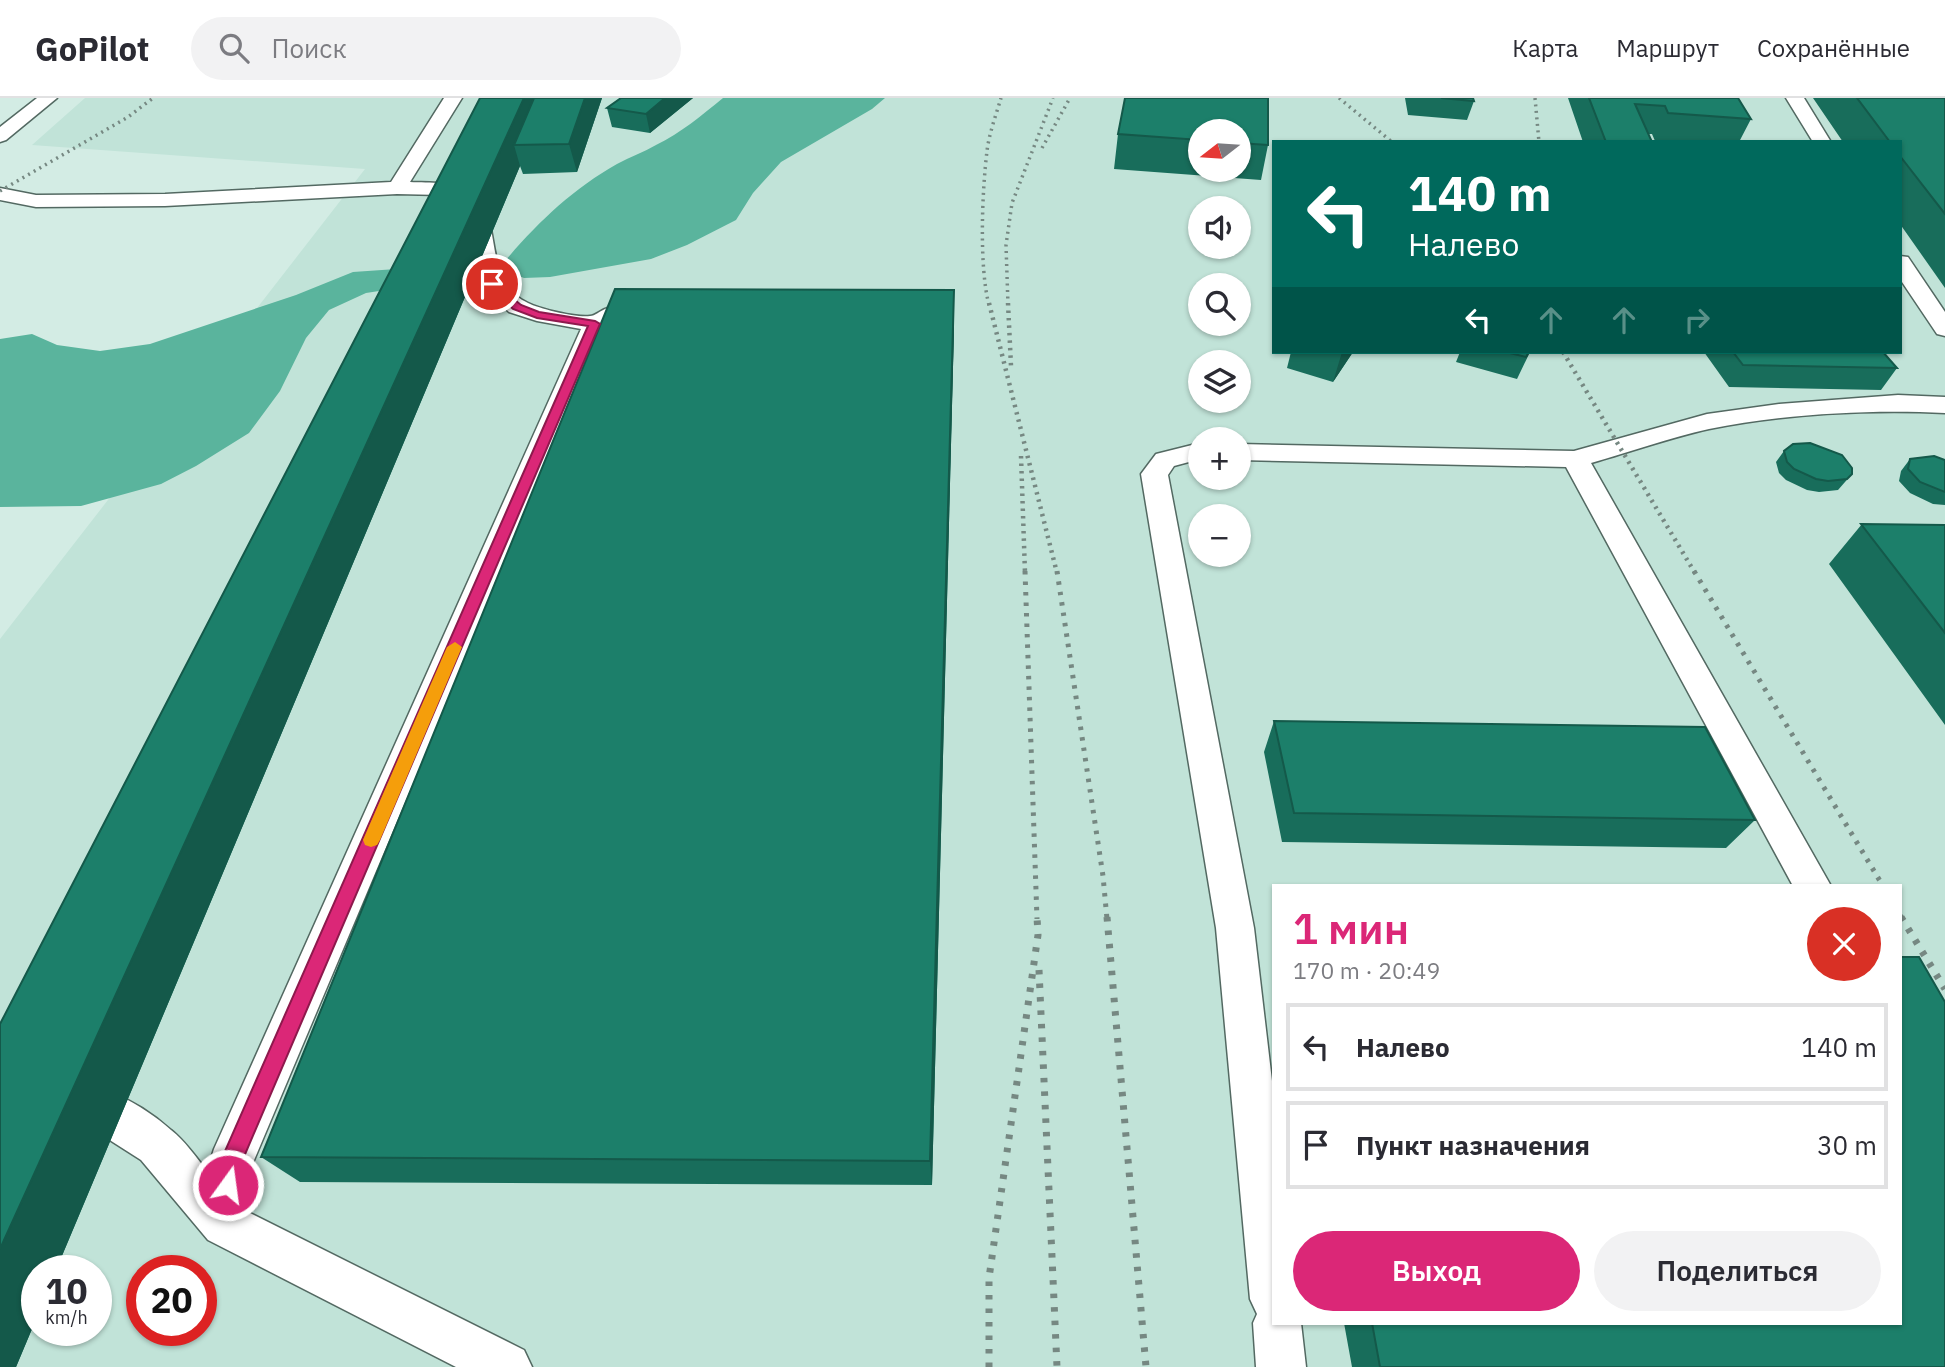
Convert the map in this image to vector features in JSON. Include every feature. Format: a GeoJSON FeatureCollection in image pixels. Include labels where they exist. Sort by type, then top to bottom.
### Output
{"type":"FeatureCollection","features":[{"type":"Feature","properties":{"kind":"lane"},"geometry":{"type":"LineString","coordinates":[[0,136],[48,98]]}},
{"type":"Feature","properties":{"kind":"lane"},"geometry":{"type":"LineString","coordinates":[[397,188],[453,98]]}},
{"type":"Feature","properties":{"kind":"lane"},"geometry":{"type":"LineString","coordinates":[[1795,98],[1821,140]]}},
{"type":"Feature","properties":{"kind":"lane"},"geometry":{"type":"LineString","coordinates":[[0,194],[36,201],[165,200],[397,188],[443,189],[466,197],[474,209],[492,284],[517,307],[537,314],[595,324]]}},
{"type":"Feature","properties":{"kind":"lane"},"geometry":{"type":"LineString","coordinates":[[1902,265],[1945,329]]}},
{"type":"Feature","properties":{"kind":"lane"},"geometry":{"type":"LineString","coordinates":[[224,1224],[230,1165],[595,324],[616,312],[643,306],[670,305]]}},
{"type":"Feature","properties":{"kind":"lane"},"geometry":{"type":"LineString","coordinates":[[1251,452],[1575,459],[1719,421],[1779,412],[1898,403],[1945,405]]}},
{"type":"Feature","properties":{"kind":"lane"},"geometry":{"type":"LineString","coordinates":[[1188,455],[1165,460],[1154,474],[1235,928],[1272,1280]]}},
{"type":"Feature","properties":{"kind":"lane"},"geometry":{"type":"LineString","coordinates":[[1575,459],[1811,884]]}},
{"type":"Feature","properties":{"kind":"lane"},"geometry":{"type":"LineString","coordinates":[[0,1130],[38,1102],[83,1102],[105,1111],[156,1145],[224,1224],[507,1367]]}},
{"type":"Feature","properties":{"kind":"lane"},"geometry":{"type":"LineString","coordinates":[[1276,1325],[1281,1367]]}},
{"type":"Feature","properties":{"kind":"shaded area"},"geometry":{"type":"Polygon","coordinates":[[[85,98],[1945,98],[1945,1367],[0,1367],[0,639],[365,169],[32,145],[85,98]]]}},
{"type":"Feature","properties":{"kind":"shaded area"},"geometry":{"type":"Polygon","coordinates":[[[723,98],[885,98],[872,109],[781,162],[753,193],[736,220],[687,245],[651,259],[550,277],[524,278],[509,272],[506,260],[543,220],[571,195],[601,173],[674,135],[723,98]]]}},
{"type":"Feature","properties":{"kind":"shaded area"},"geometry":{"type":"Polygon","coordinates":[[[411,268],[392,289],[366,293],[329,310],[306,338],[280,391],[249,433],[196,466],[161,484],[81,506],[0,507],[0,339],[32,334],[57,345],[100,351],[150,344],[296,295],[353,272],[411,268]]]}},
{"type":"Feature","properties":{"kind":"building"},"geometry":{"type":"Polygon","coordinates":[[[480,98],[524,98],[0,1249],[0,1024],[480,98]]]}},
{"type":"Feature","properties":{"kind":"building"},"geometry":{"type":"Polygon","coordinates":[[[534,98],[585,98],[569,144],[514,145],[534,98]]]}},
{"type":"Feature","properties":{"kind":"building"},"geometry":{"type":"Polygon","coordinates":[[[621,98],[665,98],[646,114],[607,108],[621,98]]]}},
{"type":"Feature","properties":{"kind":"building"},"geometry":{"type":"Polygon","coordinates":[[[1125,98],[1268,98],[1268,145],[1251,144],[1251,119],[1188,119],[1188,139],[1118,134],[1125,98]]]}},
{"type":"Feature","properties":{"kind":"building"},"geometry":{"type":"Polygon","coordinates":[[[1441,98],[1473,98],[1474,101],[1441,98]]]}},
{"type":"Feature","properties":{"kind":"building"},"geometry":{"type":"Polygon","coordinates":[[[1589,98],[1738,98],[1751,119],[1668,113],[1665,106],[1635,104],[1651,140],[1605,140],[1589,98]]]}},
{"type":"Feature","properties":{"kind":"building"},"geometry":{"type":"Polygon","coordinates":[[[1857,98],[1945,98],[1945,214],[1902,159],[1902,140],[1888,140],[1857,98]]]}},
{"type":"Feature","properties":{"kind":"building"},"geometry":{"type":"Polygon","coordinates":[[[615,289],[954,290],[930,1161],[261,1157],[615,289]]]}},
{"type":"Feature","properties":{"kind":"building"},"geometry":{"type":"Polygon","coordinates":[[[1735,354],[1885,354],[1897,368],[1743,365],[1735,354]]]}},
{"type":"Feature","properties":{"kind":"building"},"geometry":{"type":"Polygon","coordinates":[[[1810,443],[1842,455],[1852,468],[1852,474],[1847,479],[1828,481],[1816,479],[1794,469],[1787,462],[1784,451],[1793,444],[1810,443]]]}},
{"type":"Feature","properties":{"kind":"building"},"geometry":{"type":"Polygon","coordinates":[[[1934,456],[1945,460],[1945,492],[1920,482],[1908,469],[1910,459],[1934,456]]]}},
{"type":"Feature","properties":{"kind":"building"},"geometry":{"type":"Polygon","coordinates":[[[1861,524],[1945,525],[1945,633],[1861,524]]]}},
{"type":"Feature","properties":{"kind":"building"},"geometry":{"type":"Polygon","coordinates":[[[1274,721],[1705,727],[1755,820],[1294,813],[1274,721]]]}},
{"type":"Feature","properties":{"kind":"building"},"geometry":{"type":"Polygon","coordinates":[[[1902,957],[1919,957],[1945,1002],[1945,1367],[1380,1367],[1372,1325],[1902,1325],[1902,957]]]}},
{"type":"Feature","properties":{"kind":"railway"},"geometry":{"type":"LineString","coordinates":[[0,191],[128,117],[153,98]]}},
{"type":"Feature","properties":{"kind":"railway"},"geometry":{"type":"LineString","coordinates":[[989,305],[982,229],[984,187],[988,145],[1001,98]]}},
{"type":"Feature","properties":{"kind":"railway"},"geometry":{"type":"LineString","coordinates":[[1008,305],[1006,245],[1012,203],[1053,98]]}},
{"type":"Feature","properties":{"kind":"railway"},"geometry":{"type":"LineString","coordinates":[[1042,148],[1070,98]]}},
{"type":"Feature","properties":{"kind":"railway"},"geometry":{"type":"LineString","coordinates":[[1339,98],[1390,140]]}},
{"type":"Feature","properties":{"kind":"railway"},"geometry":{"type":"LineString","coordinates":[[1535,98],[1539,140]]}},
{"type":"Feature","properties":{"kind":"railway"},"geometry":{"type":"LineString","coordinates":[[989,303],[1057,573]]}},
{"type":"Feature","properties":{"kind":"railway"},"geometry":{"type":"LineString","coordinates":[[1008,303],[1011,366]]}},
{"type":"Feature","properties":{"kind":"railway"},"geometry":{"type":"LineString","coordinates":[[1564,354],[1695,573]]}},
{"type":"Feature","properties":{"kind":"railway"},"geometry":{"type":"LineString","coordinates":[[1021,456],[1025,573]]}},
{"type":"Feature","properties":{"kind":"railway"},"geometry":{"type":"LineString","coordinates":[[1025,571],[1037,919]]}},
{"type":"Feature","properties":{"kind":"railway"},"geometry":{"type":"LineString","coordinates":[[1057,571],[1103,876],[1107,919]]}},
{"type":"Feature","properties":{"kind":"railway"},"geometry":{"type":"LineString","coordinates":[[1694,571],[1882,884]]}},
{"type":"Feature","properties":{"kind":"railway"},"geometry":{"type":"LineString","coordinates":[[989,1367],[989,1278],[1038,935],[1037,917]]}},
{"type":"Feature","properties":{"kind":"railway"},"geometry":{"type":"LineString","coordinates":[[1107,917],[1146,1367]]}},
{"type":"Feature","properties":{"kind":"railway"},"geometry":{"type":"LineString","coordinates":[[1902,919],[1945,989]]}},
{"type":"Feature","properties":{"kind":"railway"},"geometry":{"type":"LineString","coordinates":[[1039,970],[1057,1367]]}},
{"type":"Feature","properties":{"kind":"slow traffic"},"geometry":{"type":"LineString","coordinates":[[371,840],[455,647]]}},
{"type":"Feature","properties":{"kind":"route"},"geometry":{"type":"LineString","coordinates":[[228,1185],[230,1165],[595,324],[537,314],[517,307],[492,284]]}}]}
